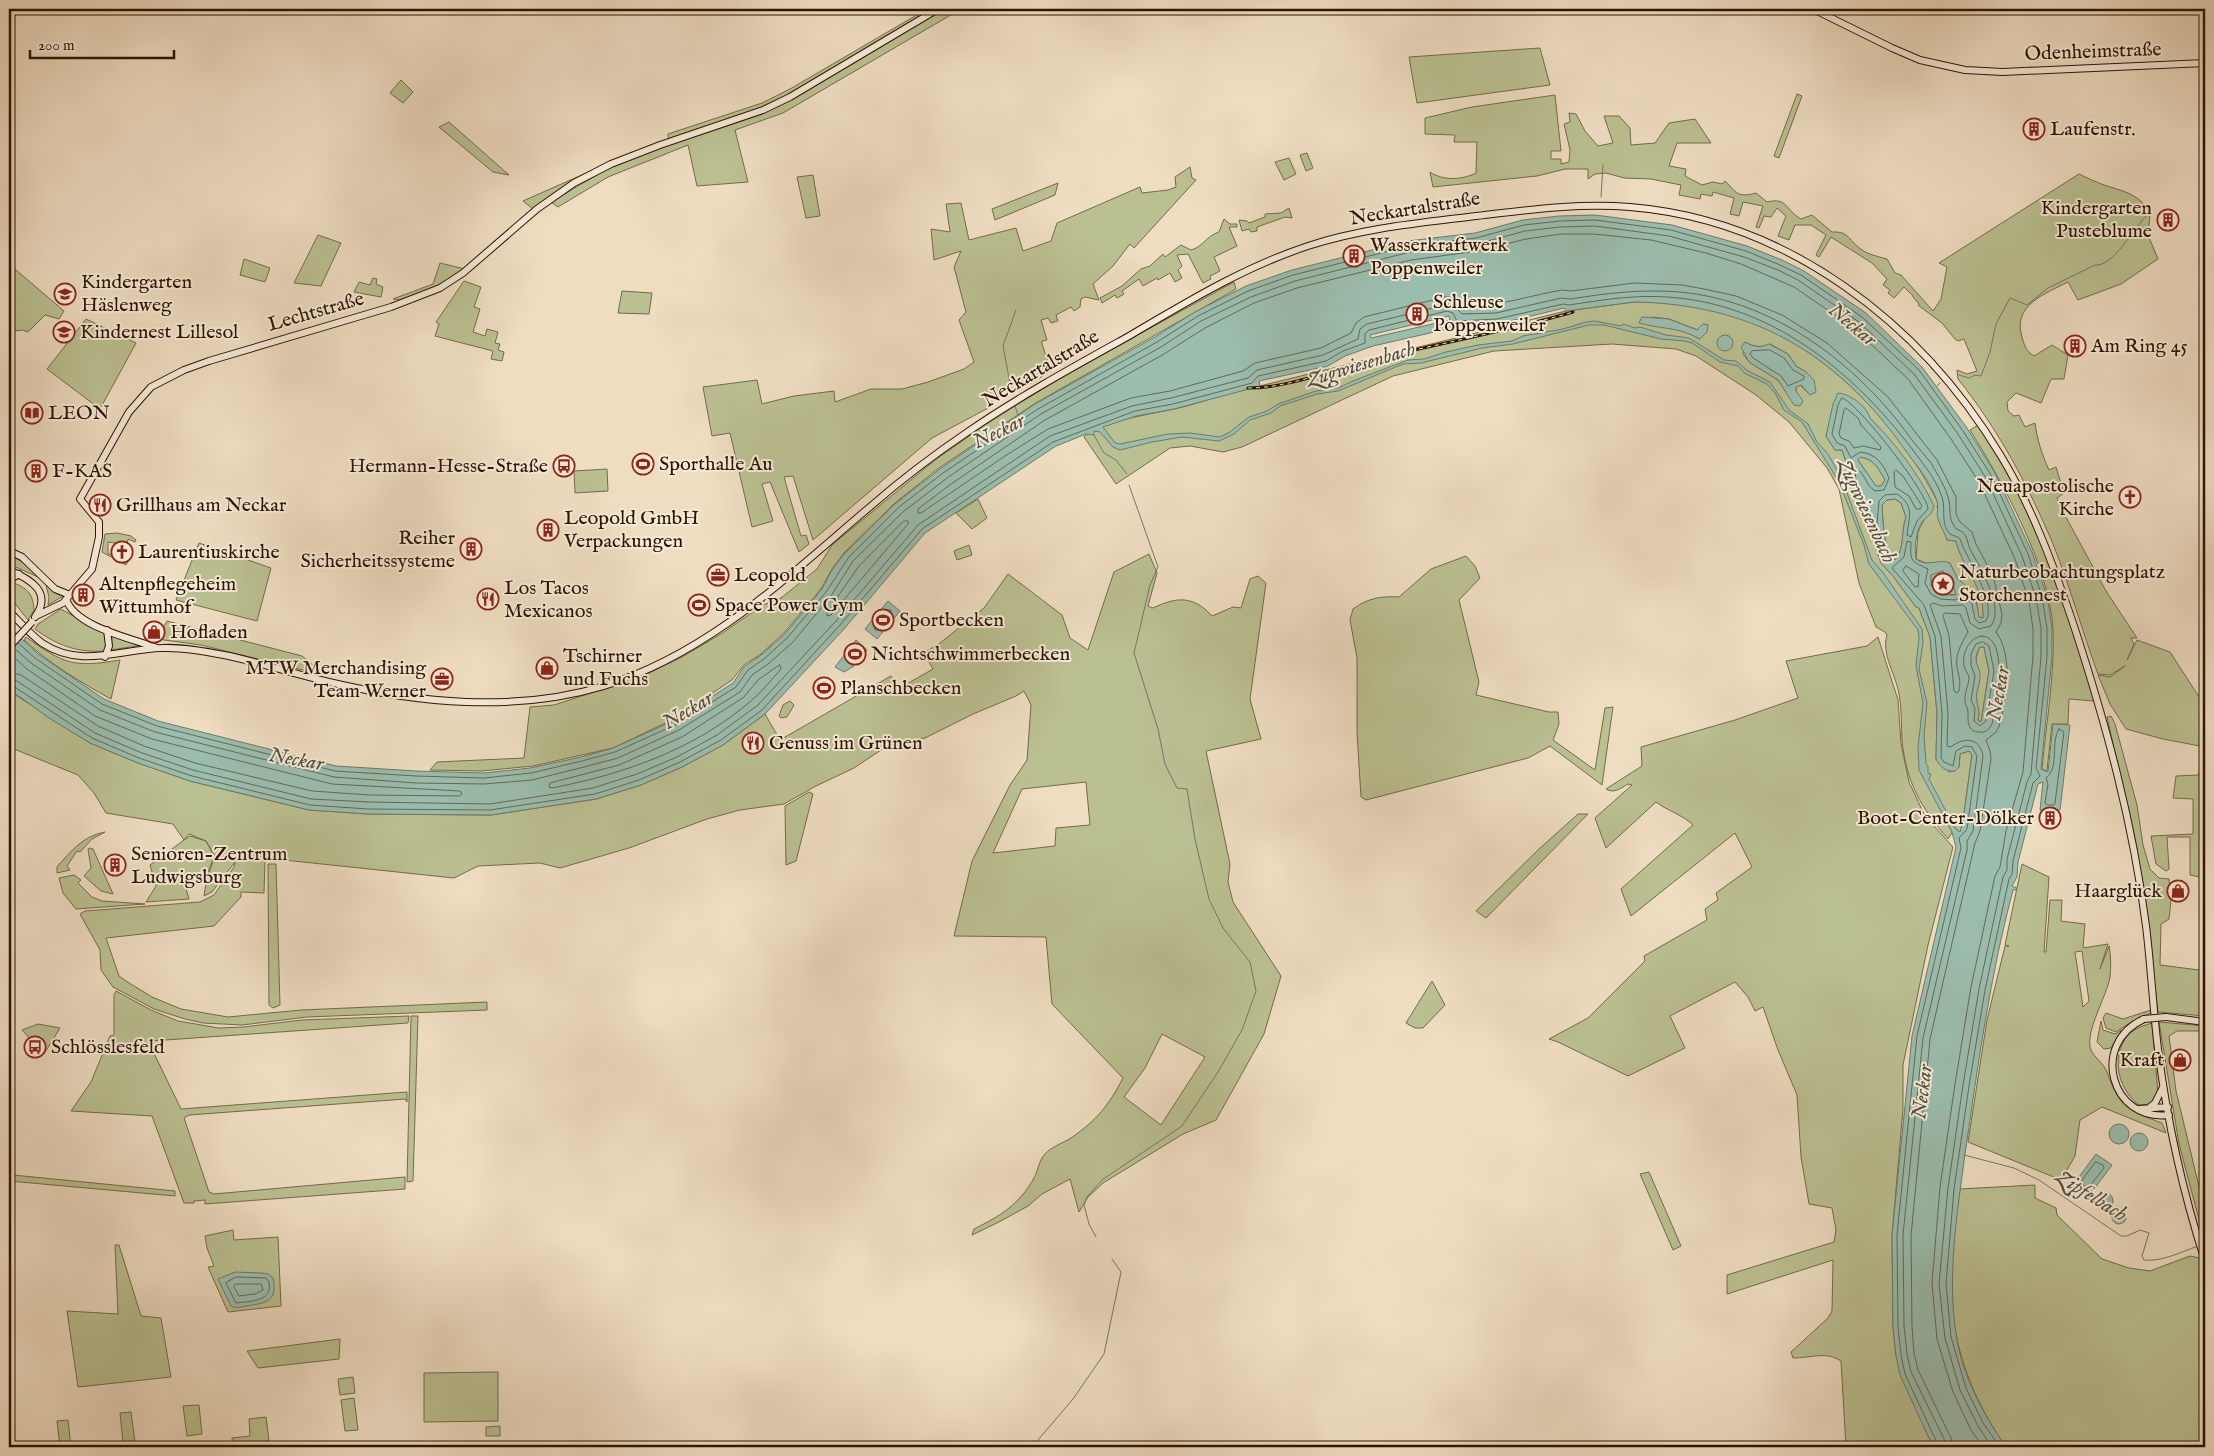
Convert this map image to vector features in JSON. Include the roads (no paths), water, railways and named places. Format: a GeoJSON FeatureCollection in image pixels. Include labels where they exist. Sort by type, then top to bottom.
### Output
{"type":"FeatureCollection","features":[{"type":"Feature","properties":{"kind":"main road","name":"Lechtstraße"},"geometry":{"type":"LineString","coordinates":[[68,597],[92,569],[99,537],[97,518],[80,500],[129,412],[151,387],[184,370],[209,361],[416,299],[461,275],[537,209],[574,183],[628,158],[763,110],[790,97],[938,9]]}},
{"type":"Feature","properties":{"kind":"main road","name":"Odenheimstraße"},"geometry":{"type":"LineString","coordinates":[[1813,9],[1920,60],[1982,72],[2205,63]]}},
{"type":"Feature","properties":{"kind":"main road","name":"Neckartalstraße"},"geometry":{"type":"LineString","coordinates":[[157,648],[188,648],[224,655],[319,680],[399,696],[462,702],[497,703],[556,697],[607,685],[648,670],[698,644],[774,590],[872,505],[972,429],[1058,376],[1219,284],[1250,269],[1306,247],[1370,230],[1517,211],[1568,207],[1632,207],[1688,216],[1745,232],[1782,248],[1838,281],[1878,311],[1920,349],[1944,375],[1998,449],[2021,492],[2048,551],[2095,689],[2115,760],[2136,862],[2169,1115],[2205,1261]]}},
{"type":"Feature","properties":{"kind":"main road"},"geometry":{"type":"LineString","coordinates":[[9,551],[15,552],[25,559],[55,588],[68,597],[69,607],[76,615],[107,630],[157,648]]}},
{"type":"Feature","properties":{"kind":"main road"},"geometry":{"type":"LineString","coordinates":[[9,570],[35,584],[39,590],[41,605],[36,616],[9,647]]}},
{"type":"Feature","properties":{"kind":"main road"},"geometry":{"type":"LineString","coordinates":[[9,580],[19,574]]}},
{"type":"Feature","properties":{"kind":"main road"},"geometry":{"type":"LineString","coordinates":[[36,616],[58,606],[68,597]]}},
{"type":"Feature","properties":{"kind":"main road"},"geometry":{"type":"LineString","coordinates":[[10,610],[34,636],[52,648],[76,656],[105,657],[157,648]]}},
{"type":"Feature","properties":{"kind":"main road"},"geometry":{"type":"LineString","coordinates":[[105,657],[109,646],[107,630]]}},
{"type":"Feature","properties":{"kind":"main road"},"geometry":{"type":"LineString","coordinates":[[2169,1115],[2147,1114],[2128,1104],[2119,1093],[2113,1076],[2114,1051],[2124,1034],[2134,1024],[2144,1019],[2166,1017],[2205,1022]]}},
{"type":"Feature","properties":{"kind":"main road"},"geometry":{"type":"LineString","coordinates":[[2147,1108],[2156,1103],[2164,1086]]}},
{"type":"Feature","properties":{"kind":"main road"},"geometry":{"type":"LineString","coordinates":[[2139,1109],[2168,1107]]}},
{"type":"Feature","properties":{"kind":"water"},"geometry":{"type":"Polygon","coordinates":[[[1595,215],[1672,225],[1747,246],[1804,271],[1866,313],[1922,367],[1967,428],[1995,473],[2032,552],[2047,596],[2052,627],[2052,657],[2041,769],[2048,772],[2053,724],[2070,725],[2060,810],[2040,810],[2043,782],[2038,784],[2018,862],[2017,877],[2012,886],[2017,888],[2013,890],[1991,988],[1965,1154],[1954,1244],[1952,1289],[1956,1334],[1968,1379],[1989,1421],[2006,1447],[1935,1447],[1900,1375],[1896,1356],[1893,1327],[1892,1235],[1912,1036],[1956,847],[1952,832],[1919,770],[1918,747],[1923,703],[1916,666],[1918,630],[1869,564],[1864,545],[1839,482],[1802,422],[1784,410],[1775,393],[1767,384],[1744,373],[1738,366],[1720,362],[1692,343],[1661,339],[1604,325],[1589,325],[1513,344],[1482,348],[1421,363],[1403,364],[1338,391],[1317,394],[1280,406],[1271,413],[1250,420],[1234,434],[1219,441],[1182,437],[1120,450],[1113,447],[1100,432],[1094,431],[1094,435],[1086,434],[1056,446],[925,533],[844,629],[765,714],[723,745],[682,767],[641,785],[596,799],[491,815],[368,814],[309,810],[190,781],[138,763],[90,743],[49,718],[9,689],[9,627],[38,654],[104,699],[158,721],[336,766],[484,773],[530,768],[613,748],[675,720],[733,683],[744,667],[785,634],[822,589],[832,570],[845,553],[896,503],[940,469],[1035,404],[1155,337],[1195,312],[1246,286],[1292,270],[1408,241],[1475,233],[1523,220],[1595,215]],[[1634,302],[1566,311],[1564,308],[1498,324],[1465,325],[1373,346],[1345,356],[1328,366],[1259,381],[1260,386],[1174,409],[1136,416],[1103,427],[1115,443],[1120,444],[1168,434],[1190,433],[1220,437],[1230,432],[1249,417],[1267,411],[1278,404],[1316,391],[1338,388],[1408,360],[1424,359],[1478,345],[1512,341],[1523,336],[1563,329],[1586,322],[1595,321],[1621,326],[1623,324],[1666,335],[1689,338],[1724,360],[1736,361],[1748,371],[1770,382],[1789,410],[1808,424],[1817,442],[1828,454],[1841,477],[1872,560],[1884,574],[1922,629],[1923,643],[1919,669],[1927,703],[1924,736],[1926,764],[1928,766],[1928,773],[1931,774],[1929,779],[1955,828],[1960,832],[1972,755],[1969,751],[1960,754],[1959,767],[1955,771],[1949,771],[1944,768],[1936,759],[1937,713],[1930,637],[1919,608],[1916,607],[1881,563],[1865,516],[1852,489],[1849,470],[1842,450],[1835,450],[1826,436],[1833,404],[1838,393],[1853,398],[1862,405],[1870,418],[1906,459],[1934,506],[1918,530],[1915,545],[1916,559],[1924,563],[1950,563],[1957,578],[1966,586],[1971,596],[1976,600],[1979,617],[1983,618],[1983,607],[1977,587],[1963,560],[1956,541],[1947,540],[1937,514],[1938,503],[1922,472],[1877,414],[1849,385],[1819,360],[1787,340],[1753,324],[1716,312],[1676,305],[1634,302]],[[1449,316],[1370,335],[1371,338],[1450,320],[1449,316]],[[1861,457],[1858,460],[1876,486],[1881,486],[1885,480],[1873,462],[1861,457]],[[1895,499],[1887,500],[1882,505],[1886,542],[1891,556],[1895,560],[1902,545],[1906,517],[1901,503],[1895,499]],[[1943,571],[1931,575],[1931,586],[1942,595],[1956,595],[1954,588],[1943,571]],[[1980,647],[1976,656],[1980,673],[1977,695],[1978,720],[1981,722],[1989,671],[1984,647],[1980,647]]]}},
{"type":"Feature","properties":{"kind":"water"},"geometry":{"type":"Polygon","coordinates":[[[1642,317],[1669,319],[1697,330],[1703,324],[1708,325],[1707,332],[1700,339],[1677,330],[1639,323],[1642,317]]]}},
{"type":"Feature","properties":{"kind":"water"},"geometry":{"type":"Polygon","coordinates":[[[1722,335],[1728,335],[1733,340],[1731,349],[1722,351],[1717,346],[1717,340],[1722,335]]]}},
{"type":"Feature","properties":{"kind":"water"},"geometry":{"type":"Polygon","coordinates":[[[1745,342],[1757,346],[1769,344],[1788,354],[1796,366],[1814,380],[1816,392],[1810,395],[1801,385],[1796,387],[1796,391],[1803,401],[1800,406],[1794,405],[1778,380],[1749,362],[1741,347],[1745,342]]]}},
{"type":"Feature","properties":{"kind":"water","name":"Sportbecken"},"geometry":{"type":"Polygon","coordinates":[[[888,601],[900,611],[877,639],[865,629],[888,601]]]}},
{"type":"Feature","properties":{"kind":"water","name":"Nichtschwimmerbecken"},"geometry":{"type":"Polygon","coordinates":[[[856,640],[867,650],[856,663],[848,657],[846,659],[854,666],[844,672],[835,667],[856,640]]]}},
{"type":"Feature","properties":{"kind":"water"},"geometry":{"type":"Polygon","coordinates":[[[2119,1124],[2126,1127],[2129,1134],[2126,1141],[2119,1144],[2112,1141],[2109,1134],[2112,1127],[2119,1124]]]}},
{"type":"Feature","properties":{"kind":"water"},"geometry":{"type":"Polygon","coordinates":[[[2135,1133],[2143,1133],[2148,1138],[2146,1149],[2135,1151],[2130,1146],[2130,1138],[2135,1133]]]}},
{"type":"Feature","properties":{"kind":"water"},"geometry":{"type":"Polygon","coordinates":[[[2096,1154],[2112,1165],[2089,1196],[2073,1185],[2096,1154]]]}},
{"type":"Feature","properties":{"kind":"water"},"geometry":{"type":"Polygon","coordinates":[[[2100,1192],[2108,1192],[2113,1197],[2111,1208],[2100,1210],[2095,1205],[2095,1197],[2100,1192]]]}},
{"type":"Feature","properties":{"kind":"water"},"geometry":{"type":"Polygon","coordinates":[[[2119,1210],[2124,1212],[2126,1217],[2124,1222],[2119,1224],[2114,1222],[2112,1217],[2114,1212],[2119,1210]]]}},
{"type":"Feature","properties":{"kind":"water"},"geometry":{"type":"Polygon","coordinates":[[[235,1272],[268,1274],[273,1278],[274,1292],[272,1297],[259,1304],[238,1308],[231,1306],[218,1279],[235,1272]]]}},
{"type":"Feature","properties":{"kind":"waterway"},"geometry":{"type":"LineString","coordinates":[[1601,197],[1603,165]]}},
{"type":"Feature","properties":{"kind":"waterway"},"geometry":{"type":"LineString","coordinates":[[1959,375],[1969,378],[1975,375],[1981,376],[1990,352],[1996,324],[2010,298],[2027,305],[2048,288],[2109,260],[2123,246],[2147,215]]}},
{"type":"Feature","properties":{"kind":"waterway"},"geometry":{"type":"LineString","coordinates":[[1011,389],[1003,346],[1016,310]]}},
{"type":"Feature","properties":{"kind":"waterway"},"geometry":{"type":"LineString","coordinates":[[1937,386],[1940,383]]}},
{"type":"Feature","properties":{"kind":"waterway","name":"Neckar"},"geometry":{"type":"LineString","coordinates":[[1015,406],[1018,415]]}},
{"type":"Feature","properties":{"kind":"waterway"},"geometry":{"type":"LineString","coordinates":[[1094,435],[1104,453],[1116,460],[1127,474]]}},
{"type":"Feature","properties":{"kind":"waterway"},"geometry":{"type":"LineString","coordinates":[[1096,1237],[1089,1224],[1084,1205],[1087,1197],[1102,1180],[1182,1126],[1218,1072],[1242,1030],[1256,991],[1250,962],[1223,928],[1209,899],[1195,839],[1187,789],[1177,788],[1165,764],[1158,729],[1134,653],[1150,585],[1158,567],[1129,485]]}},
{"type":"Feature","properties":{"kind":"waterway","name":"Zipfelbach"},"geometry":{"type":"LineString","coordinates":[[1964,1155],[2014,1168],[2039,1180],[2121,1236],[2127,1236],[2140,1230],[2149,1233],[2142,1256],[2144,1260],[2165,1258],[2198,1246]]}},
{"type":"Feature","properties":{"kind":"waterway"},"geometry":{"type":"LineString","coordinates":[[1032,1447],[1073,1399],[1104,1354],[1121,1272],[1112,1259]]}},
{"type":"Feature","properties":{"kind":"railway"},"geometry":{"type":"LineString","coordinates":[[1248,388],[1306,379],[1363,362],[1521,326],[1573,312]]}},
{"type":"Feature","properties":{"kind":"place","name":"Laufenstr."},"geometry":{"type":"Point","coordinates":[2034,129]}},
{"type":"Feature","properties":{"kind":"place","name":"Kindergarten Pusteblume"},"geometry":{"type":"Point","coordinates":[2168,220]}},
{"type":"Feature","properties":{"kind":"place","name":"Wasserkraftwerk Poppenweiler"},"geometry":{"type":"Point","coordinates":[1354,256]}},
{"type":"Feature","properties":{"kind":"place","name":"Kindergarten Häslenweg"},"geometry":{"type":"Point","coordinates":[65,294]}},
{"type":"Feature","properties":{"kind":"place","name":"Schleuse Poppenweiler"},"geometry":{"type":"Point","coordinates":[1417,314]}},
{"type":"Feature","properties":{"kind":"place","name":"Kindernest Lillesol"},"geometry":{"type":"Point","coordinates":[64,332]}},
{"type":"Feature","properties":{"kind":"place","name":"Am Ring 45"},"geometry":{"type":"Point","coordinates":[2075,346]}},
{"type":"Feature","properties":{"kind":"place","name":"LEON"},"geometry":{"type":"Point","coordinates":[32,413]}},
{"type":"Feature","properties":{"kind":"place","name":"Sporthalle Au"},"geometry":{"type":"Point","coordinates":[643,464]}},
{"type":"Feature","properties":{"kind":"place","name":"Hermann-Hesse-Straße"},"geometry":{"type":"Point","coordinates":[564,466]}},
{"type":"Feature","properties":{"kind":"place","name":"F-KAS"},"geometry":{"type":"Point","coordinates":[36,471]}},
{"type":"Feature","properties":{"kind":"place","name":"Neuapostolische Kirche"},"geometry":{"type":"Point","coordinates":[2130,497]}},
{"type":"Feature","properties":{"kind":"place","name":"Grillhaus am Neckar"},"geometry":{"type":"Point","coordinates":[100,505]}},
{"type":"Feature","properties":{"kind":"place","name":"Leopold GmbH Verpackungen"},"geometry":{"type":"Point","coordinates":[548,530]}},
{"type":"Feature","properties":{"kind":"place","name":"Reiher Sicherheitssysteme"},"geometry":{"type":"Point","coordinates":[471,549]}},
{"type":"Feature","properties":{"kind":"place","name":"Laurentiuskirche"},"geometry":{"type":"Point","coordinates":[122,552]}},
{"type":"Feature","properties":{"kind":"place","name":"Leopold"},"geometry":{"type":"Point","coordinates":[718,575]}},
{"type":"Feature","properties":{"kind":"place","name":"Naturbeobachtungsplatz Storchennest"},"geometry":{"type":"Point","coordinates":[1943,584]}},
{"type":"Feature","properties":{"kind":"place","name":"Altenpflegeheim Wittumhof"},"geometry":{"type":"Point","coordinates":[83,595]}},
{"type":"Feature","properties":{"kind":"place","name":"Los Tacos Mexicanos"},"geometry":{"type":"Point","coordinates":[488,599]}},
{"type":"Feature","properties":{"kind":"place","name":"Space Power Gym"},"geometry":{"type":"Point","coordinates":[699,605]}},
{"type":"Feature","properties":{"kind":"place","name":"Sportbecken"},"geometry":{"type":"Point","coordinates":[883,620]}},
{"type":"Feature","properties":{"kind":"place","name":"Hofladen"},"geometry":{"type":"Point","coordinates":[154,632]}},
{"type":"Feature","properties":{"kind":"place","name":"Nichtschwimmerbecken"},"geometry":{"type":"Point","coordinates":[855,654]}},
{"type":"Feature","properties":{"kind":"place","name":"Tschirner und Fuchs"},"geometry":{"type":"Point","coordinates":[547,668]}},
{"type":"Feature","properties":{"kind":"place","name":"MTW Merchandising Team Werner"},"geometry":{"type":"Point","coordinates":[442,679]}},
{"type":"Feature","properties":{"kind":"place","name":"Planschbecken"},"geometry":{"type":"Point","coordinates":[824,688]}},
{"type":"Feature","properties":{"kind":"place","name":"Genuss im Grünen"},"geometry":{"type":"Point","coordinates":[753,743]}},
{"type":"Feature","properties":{"kind":"place","name":"Boot-Center-Dölker"},"geometry":{"type":"Point","coordinates":[2050,818]}},
{"type":"Feature","properties":{"kind":"place","name":"Senioren-Zentrum Ludwigsburg"},"geometry":{"type":"Point","coordinates":[115,865]}},
{"type":"Feature","properties":{"kind":"place","name":"Haarglück"},"geometry":{"type":"Point","coordinates":[2178,891]}},
{"type":"Feature","properties":{"kind":"place","name":"Schlösslesfeld"},"geometry":{"type":"Point","coordinates":[35,1047]}},
{"type":"Feature","properties":{"kind":"place","name":"Kraft"},"geometry":{"type":"Point","coordinates":[2180,1060]}},
{"type":"Feature","properties":{"kind":"water label","name":"Zugwiesenbach"},"geometry":{"type":"Point","coordinates":[1361,365]}},
{"type":"Feature","properties":{"kind":"water label","name":"Zugwiesenbach"},"geometry":{"type":"Point","coordinates":[1866,511]}}]}
